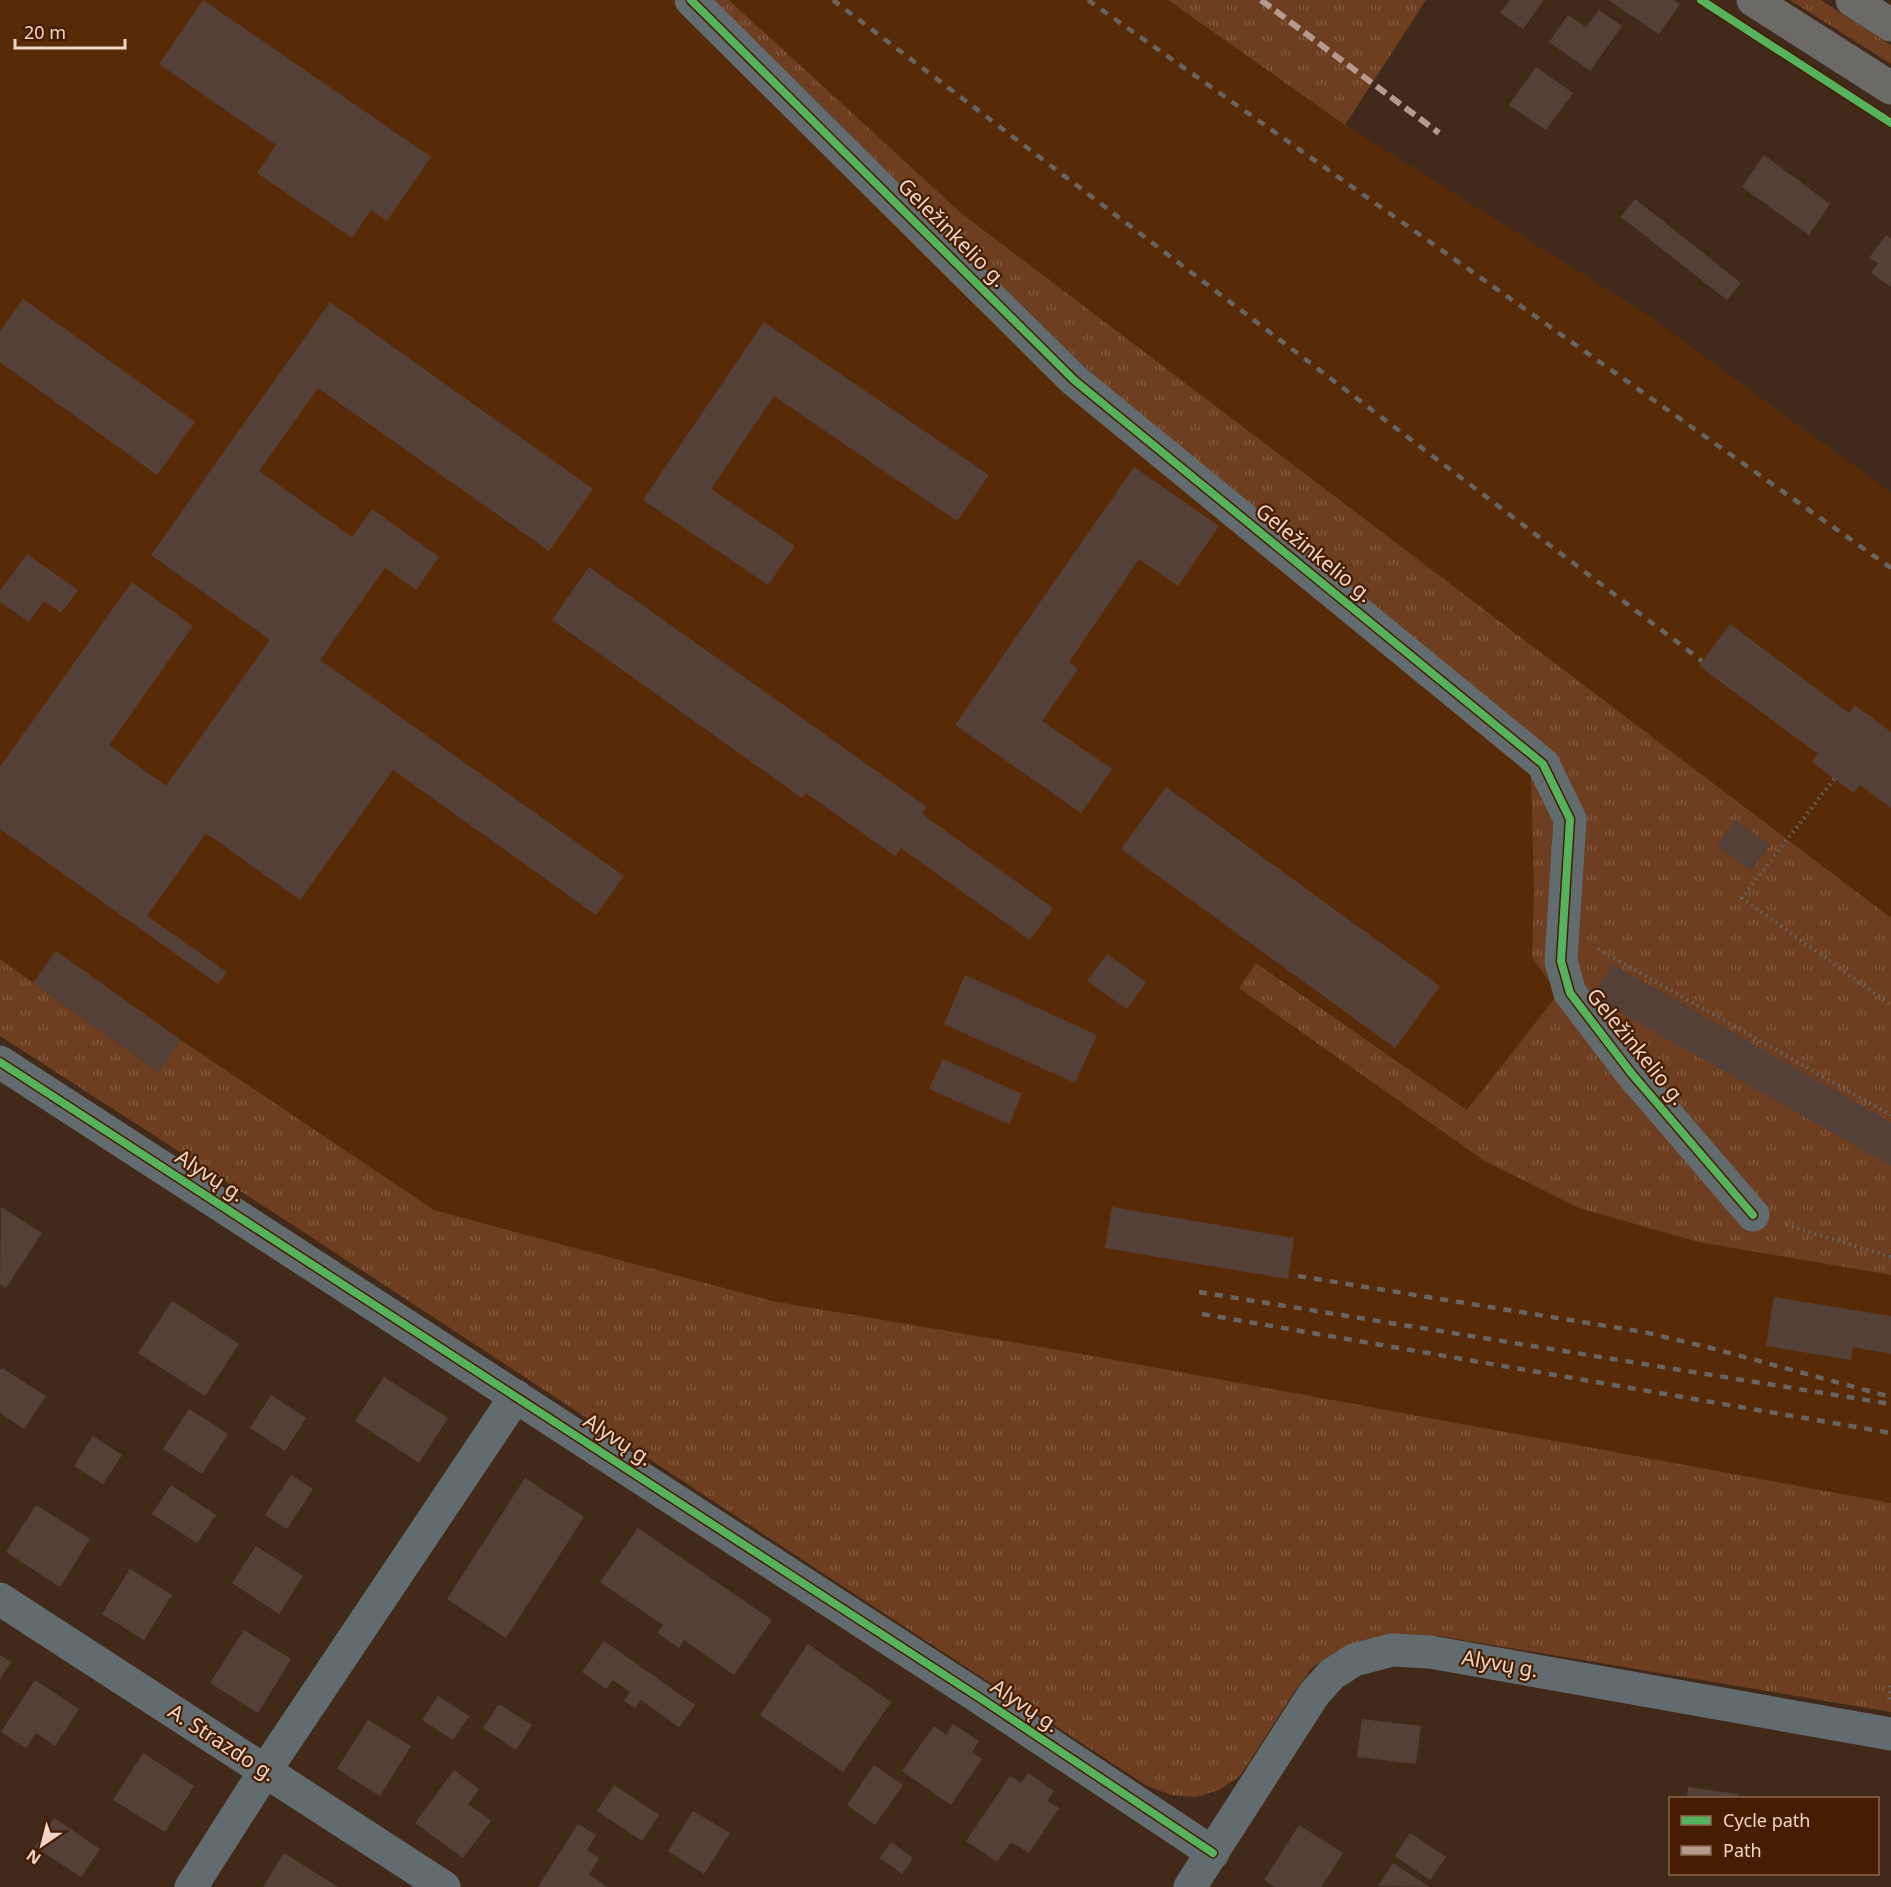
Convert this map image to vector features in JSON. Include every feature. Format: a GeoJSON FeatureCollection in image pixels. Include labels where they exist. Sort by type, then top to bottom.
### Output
{"type":"FeatureCollection","features":[{"type":"Feature","properties":{"kind":"main road"},"geometry":{"type":"LineString","coordinates":[[1753,0],[1891,88]]}},
{"type":"Feature","properties":{"kind":"main road"},"geometry":{"type":"LineString","coordinates":[[1852,0],[1891,24]]}},
{"type":"Feature","properties":{"kind":"street","name":"Geležinkelio g."},"geometry":{"type":"LineString","coordinates":[[691,0],[1074,380],[1543,764],[1570,819],[1561,961],[1570,993],[1632,1074],[1754,1215]]}},
{"type":"Feature","properties":{"kind":"street","name":"Alyvų g."},"geometry":{"type":"LineString","coordinates":[[0,1062],[980,1698],[1213,1853],[1314,1694],[1332,1674],[1354,1660],[1392,1650],[1430,1652],[1891,1734]]}},
{"type":"Feature","properties":{"kind":"street"},"geometry":{"type":"LineString","coordinates":[[190,1887],[516,1396]]}},
{"type":"Feature","properties":{"kind":"street","name":"A. Strazdo g."},"geometry":{"type":"LineString","coordinates":[[0,1599],[444,1887]]}},
{"type":"Feature","properties":{"kind":"street"},"geometry":{"type":"LineString","coordinates":[[1195,1886],[1213,1853]]}},
{"type":"Feature","properties":{"kind":"path"},"geometry":{"type":"LineString","coordinates":[[1834,779],[1742,898],[1891,1005]]}},
{"type":"Feature","properties":{"kind":"path"},"geometry":{"type":"LineString","coordinates":[[1563,929],[1891,1115]]}},
{"type":"Feature","properties":{"kind":"path"},"geometry":{"type":"LineString","coordinates":[[1754,1215],[1891,1257]]}},
{"type":"Feature","properties":{"kind":"shaded area"},"geometry":{"type":"Polygon","coordinates":[[[0,0],[714,0],[1085,367],[1531,774],[1534,892],[1532,957],[1558,994],[1467,1110],[1257,963],[1239,988],[1579,1208],[1698,1242],[1891,1275],[1891,1503],[1088,1355],[772,1301],[434,1210],[181,1040],[158,1072],[0,959],[0,0]]]}},
{"type":"Feature","properties":{"kind":"shaded area"},"geometry":{"type":"Polygon","coordinates":[[[729,0],[1168,0],[1345,125],[1643,312],[1891,493],[1891,918],[961,213],[729,0]]]}},
{"type":"Feature","properties":{"kind":"green space"},"geometry":{"type":"Polygon","coordinates":[[[714,0],[729,0],[961,213],[1891,918],[1891,1275],[1698,1242],[1579,1208],[1483,1160],[1239,988],[1256,963],[1467,1110],[1558,994],[1532,957],[1534,892],[1531,774],[1085,367],[714,0]]]}},
{"type":"Feature","properties":{"kind":"green space"},"geometry":{"type":"Polygon","coordinates":[[[1168,0],[1426,0],[1345,125],[1168,0]]]}},
{"type":"Feature","properties":{"kind":"green space"},"geometry":{"type":"Polygon","coordinates":[[[1790,0],[1821,0],[1891,45],[1891,64],[1790,0]]]}},
{"type":"Feature","properties":{"kind":"green space"},"geometry":{"type":"Polygon","coordinates":[[[0,959],[158,1072],[181,1040],[434,1210],[772,1301],[1088,1355],[1891,1503],[1891,1712],[1439,1636],[1397,1636],[1362,1641],[1335,1652],[1313,1667],[1240,1776],[1219,1790],[1196,1797],[1171,1795],[1147,1786],[302,1231],[0,1036],[0,959]]]}},
{"type":"Feature","properties":{"kind":"building"},"geometry":{"type":"Polygon","coordinates":[[[203,0],[431,157],[387,221],[371,210],[352,238],[257,173],[276,145],[159,64],[203,0]]]}},
{"type":"Feature","properties":{"kind":"building"},"geometry":{"type":"Polygon","coordinates":[[[1510,0],[1544,0],[1523,29],[1500,13],[1510,0]]]}},
{"type":"Feature","properties":{"kind":"building"},"geometry":{"type":"Polygon","coordinates":[[[1608,0],[1674,0],[1680,4],[1659,34],[1608,0]]]}},
{"type":"Feature","properties":{"kind":"building"},"geometry":{"type":"Polygon","coordinates":[[[1599,10],[1622,26],[1590,71],[1549,42],[1568,15],[1586,27],[1599,10]]]}},
{"type":"Feature","properties":{"kind":"building"},"geometry":{"type":"Polygon","coordinates":[[[1536,67],[1573,93],[1546,130],[1509,105],[1536,67]]]}},
{"type":"Feature","properties":{"kind":"building"},"geometry":{"type":"Polygon","coordinates":[[[1764,155],[1830,204],[1809,235],[1742,187],[1764,155]]]}},
{"type":"Feature","properties":{"kind":"building"},"geometry":{"type":"Polygon","coordinates":[[[1635,199],[1741,283],[1727,300],[1621,217],[1635,199]]]}},
{"type":"Feature","properties":{"kind":"building"},"geometry":{"type":"Polygon","coordinates":[[[1886,235],[1891,239],[1891,287],[1871,273],[1878,263],[1869,258],[1886,235]]]}},
{"type":"Feature","properties":{"kind":"building"},"geometry":{"type":"Polygon","coordinates":[[[23,299],[195,422],[157,475],[0,362],[0,331],[23,299]]]}},
{"type":"Feature","properties":{"kind":"building"},"geometry":{"type":"Polygon","coordinates":[[[330,302],[593,489],[549,551],[318,388],[259,471],[352,537],[372,509],[439,557],[416,590],[385,568],[320,660],[624,876],[596,915],[393,770],[300,900],[206,833],[147,916],[227,972],[218,984],[0,829],[0,767],[132,582],[193,626],[109,745],[166,786],[270,640],[151,555],[330,302]]]}},
{"type":"Feature","properties":{"kind":"building"},"geometry":{"type":"Polygon","coordinates":[[[764,322],[989,475],[957,521],[774,396],[711,489],[795,546],[768,585],[643,500],[764,322]]]}},
{"type":"Feature","properties":{"kind":"building"},"geometry":{"type":"Polygon","coordinates":[[[1134,467],[1219,526],[1178,586],[1139,559],[1069,662],[1078,669],[1042,721],[1112,769],[1081,813],[955,725],[1134,467]]]}},
{"type":"Feature","properties":{"kind":"building"},"geometry":{"type":"Polygon","coordinates":[[[27,554],[78,590],[61,613],[44,601],[29,622],[0,602],[0,591],[27,554]]]}},
{"type":"Feature","properties":{"kind":"building"},"geometry":{"type":"Polygon","coordinates":[[[589,567],[927,807],[922,814],[1053,908],[1030,940],[901,848],[895,856],[806,793],[802,798],[552,620],[589,567]]]}},
{"type":"Feature","properties":{"kind":"building"},"geometry":{"type":"Polygon","coordinates":[[[1730,624],[1849,713],[1855,705],[1891,732],[1891,808],[1860,785],[1854,793],[1834,779],[1812,762],[1818,754],[1699,666],[1730,624]]]}},
{"type":"Feature","properties":{"kind":"building"},"geometry":{"type":"Polygon","coordinates":[[[1166,787],[1440,986],[1395,1048],[1121,849],[1166,787]]]}},
{"type":"Feature","properties":{"kind":"building"},"geometry":{"type":"Polygon","coordinates":[[[1736,820],[1770,845],[1751,871],[1717,846],[1736,820]]]}},
{"type":"Feature","properties":{"kind":"building"},"geometry":{"type":"Polygon","coordinates":[[[56,951],[181,1040],[158,1072],[33,983],[56,951]]]}},
{"type":"Feature","properties":{"kind":"building"},"geometry":{"type":"Polygon","coordinates":[[[1107,954],[1146,982],[1127,1009],[1087,981],[1107,954]]]}},
{"type":"Feature","properties":{"kind":"building"},"geometry":{"type":"Polygon","coordinates":[[[1612,964],[1891,1122],[1891,1166],[1593,997],[1612,964]]]}},
{"type":"Feature","properties":{"kind":"building"},"geometry":{"type":"Polygon","coordinates":[[[965,975],[1097,1035],[1075,1083],[944,1024],[965,975]]]}},
{"type":"Feature","properties":{"kind":"building"},"geometry":{"type":"Polygon","coordinates":[[[943,1059],[1022,1094],[1009,1124],[929,1089],[943,1059]]]}},
{"type":"Feature","properties":{"kind":"building"},"geometry":{"type":"Polygon","coordinates":[[[1,1207],[42,1233],[6,1288],[0,1284],[1,1207]]]}},
{"type":"Feature","properties":{"kind":"building"},"geometry":{"type":"Polygon","coordinates":[[[1112,1207],[1294,1238],[1288,1279],[1105,1248],[1112,1207]]]}},
{"type":"Feature","properties":{"kind":"building"},"geometry":{"type":"Polygon","coordinates":[[[1774,1297],[1891,1316],[1891,1354],[1853,1347],[1851,1360],[1766,1346],[1774,1297]]]}},
{"type":"Feature","properties":{"kind":"building"},"geometry":{"type":"Polygon","coordinates":[[[172,1301],[239,1344],[205,1396],[138,1353],[172,1301]]]}},
{"type":"Feature","properties":{"kind":"building"},"geometry":{"type":"Polygon","coordinates":[[[2,1368],[46,1396],[24,1429],[0,1413],[0,1370],[2,1368]]]}},
{"type":"Feature","properties":{"kind":"building"},"geometry":{"type":"Polygon","coordinates":[[[384,1377],[448,1418],[419,1463],[355,1421],[384,1377]]]}},
{"type":"Feature","properties":{"kind":"building"},"geometry":{"type":"Polygon","coordinates":[[[271,1395],[306,1418],[285,1451],[250,1428],[271,1395]]]}},
{"type":"Feature","properties":{"kind":"building"},"geometry":{"type":"Polygon","coordinates":[[[189,1409],[228,1434],[202,1474],[163,1449],[189,1409]]]}},
{"type":"Feature","properties":{"kind":"building"},"geometry":{"type":"Polygon","coordinates":[[[93,1436],[122,1455],[103,1484],[74,1466],[93,1436]]]}},
{"type":"Feature","properties":{"kind":"building"},"geometry":{"type":"Polygon","coordinates":[[[291,1475],[313,1489],[287,1529],[265,1515],[291,1475]]]}},
{"type":"Feature","properties":{"kind":"building"},"geometry":{"type":"Polygon","coordinates":[[[525,1478],[584,1517],[506,1638],[447,1599],[525,1478]]]}},
{"type":"Feature","properties":{"kind":"building"},"geometry":{"type":"Polygon","coordinates":[[[171,1485],[216,1515],[197,1543],[152,1514],[171,1485]]]}},
{"type":"Feature","properties":{"kind":"building"},"geometry":{"type":"Polygon","coordinates":[[[36,1505],[90,1539],[60,1587],[6,1552],[36,1505]]]}},
{"type":"Feature","properties":{"kind":"building"},"geometry":{"type":"Polygon","coordinates":[[[638,1528],[772,1620],[734,1675],[684,1640],[679,1648],[657,1633],[663,1625],[600,1582],[638,1528]]]}},
{"type":"Feature","properties":{"kind":"building"},"geometry":{"type":"Polygon","coordinates":[[[256,1546],[303,1576],[279,1614],[232,1583],[256,1546]]]}},
{"type":"Feature","properties":{"kind":"building"},"geometry":{"type":"Polygon","coordinates":[[[130,1569],[172,1595],[144,1640],[102,1614],[130,1569]]]}},
{"type":"Feature","properties":{"kind":"building"},"geometry":{"type":"Polygon","coordinates":[[[244,1630],[291,1659],[258,1713],[210,1683],[244,1630]]]}},
{"type":"Feature","properties":{"kind":"building"},"geometry":{"type":"Polygon","coordinates":[[[604,1641],[695,1705],[679,1727],[641,1700],[635,1708],[624,1701],[630,1692],[613,1680],[606,1689],[582,1672],[604,1641]]]}},
{"type":"Feature","properties":{"kind":"building"},"geometry":{"type":"Polygon","coordinates":[[[808,1644],[891,1702],[843,1772],[760,1715],[808,1644]]]}},
{"type":"Feature","properties":{"kind":"building"},"geometry":{"type":"Polygon","coordinates":[[[0,1655],[11,1662],[0,1679],[0,1655]]]}},
{"type":"Feature","properties":{"kind":"building"},"geometry":{"type":"Polygon","coordinates":[[[35,1680],[79,1709],[55,1746],[36,1733],[26,1748],[1,1732],[35,1680]]]}},
{"type":"Feature","properties":{"kind":"building"},"geometry":{"type":"Polygon","coordinates":[[[438,1696],[469,1716],[453,1740],[422,1720],[438,1696]]]}},
{"type":"Feature","properties":{"kind":"building"},"geometry":{"type":"Polygon","coordinates":[[[499,1704],[532,1725],[516,1750],[483,1728],[499,1704]]]}},
{"type":"Feature","properties":{"kind":"building"},"geometry":{"type":"Polygon","coordinates":[[[1362,1719],[1421,1726],[1416,1764],[1357,1757],[1362,1719]]]}},
{"type":"Feature","properties":{"kind":"building"},"geometry":{"type":"Polygon","coordinates":[[[368,1720],[411,1746],[380,1796],[337,1769],[368,1720]]]}},
{"type":"Feature","properties":{"kind":"building"},"geometry":{"type":"Polygon","coordinates":[[[953,1724],[979,1741],[972,1752],[982,1759],[951,1805],[902,1771],[934,1726],[946,1735],[953,1724]]]}},
{"type":"Feature","properties":{"kind":"building"},"geometry":{"type":"Polygon","coordinates":[[[143,1753],[194,1786],[165,1832],[113,1800],[143,1753]]]}},
{"type":"Feature","properties":{"kind":"building"},"geometry":{"type":"Polygon","coordinates":[[[874,1765],[903,1785],[875,1825],[847,1805],[874,1765]]]}},
{"type":"Feature","properties":{"kind":"building"},"geometry":{"type":"Polygon","coordinates":[[[454,1770],[479,1789],[468,1804],[491,1821],[463,1858],[415,1823],[454,1770]]]}},
{"type":"Feature","properties":{"kind":"building"},"geometry":{"type":"Polygon","coordinates":[[[1028,1773],[1054,1791],[1047,1801],[1059,1808],[1029,1853],[1011,1842],[997,1862],[966,1841],[1010,1776],[1021,1783],[1028,1773]]]}},
{"type":"Feature","properties":{"kind":"building"},"geometry":{"type":"Polygon","coordinates":[[[614,1785],[659,1815],[642,1841],[597,1811],[614,1785]]]}},
{"type":"Feature","properties":{"kind":"building"},"geometry":{"type":"Polygon","coordinates":[[[1688,1787],[1738,1794],[1738,1797],[1687,1797],[1688,1787]]]}},
{"type":"Feature","properties":{"kind":"building"},"geometry":{"type":"Polygon","coordinates":[[[693,1811],[730,1833],[704,1874],[668,1851],[693,1811]]]}},
{"type":"Feature","properties":{"kind":"building"},"geometry":{"type":"Polygon","coordinates":[[[54,1818],[100,1849],[81,1877],[35,1847],[54,1818]]]}},
{"type":"Feature","properties":{"kind":"building"},"geometry":{"type":"Polygon","coordinates":[[[578,1824],[596,1835],[587,1850],[599,1858],[589,1875],[608,1887],[538,1887],[578,1824]]]}},
{"type":"Feature","properties":{"kind":"building"},"geometry":{"type":"Polygon","coordinates":[[[1299,1825],[1343,1853],[1321,1887],[1275,1887],[1264,1880],[1299,1825]]]}},
{"type":"Feature","properties":{"kind":"building"},"geometry":{"type":"Polygon","coordinates":[[[1410,1833],[1446,1857],[1430,1880],[1395,1856],[1410,1833]]]}},
{"type":"Feature","properties":{"kind":"building"},"geometry":{"type":"Polygon","coordinates":[[[891,1842],[913,1858],[902,1874],[880,1858],[891,1842]]]}},
{"type":"Feature","properties":{"kind":"building"},"geometry":{"type":"Polygon","coordinates":[[[284,1853],[338,1887],[263,1887],[284,1853]]]}},
{"type":"Feature","properties":{"kind":"building"},"geometry":{"type":"Polygon","coordinates":[[[1393,1863],[1430,1887],[1378,1886],[1393,1863]]]}},
{"type":"Feature","properties":{"kind":"railway"},"geometry":{"type":"LineString","coordinates":[[833,0],[1702,661]]}},
{"type":"Feature","properties":{"kind":"railway"},"geometry":{"type":"LineString","coordinates":[[1088,0],[1891,568]]}},
{"type":"Feature","properties":{"kind":"railway"},"geometry":{"type":"LineString","coordinates":[[1298,1276],[1644,1332],[1891,1397]]}},
{"type":"Feature","properties":{"kind":"railway"},"geometry":{"type":"LineString","coordinates":[[1199,1292],[1891,1404]]}},
{"type":"Feature","properties":{"kind":"railway"},"geometry":{"type":"LineString","coordinates":[[1202,1314],[1891,1433]]}},
{"type":"Feature","properties":{"kind":"marked path"},"geometry":{"type":"LineString","coordinates":[[1261,0],[1439,133]]}},
{"type":"Feature","properties":{"kind":"cycle path"},"geometry":{"type":"LineString","coordinates":[[691,0],[1074,380],[1543,764],[1570,819],[1561,961],[1570,993],[1632,1074],[1753,1215]]}},
{"type":"Feature","properties":{"kind":"cycle path"},"geometry":{"type":"LineString","coordinates":[[1701,0],[1891,123]]}},
{"type":"Feature","properties":{"kind":"cycle path"},"geometry":{"type":"LineString","coordinates":[[0,1062],[980,1698],[1213,1853]]}}]}
